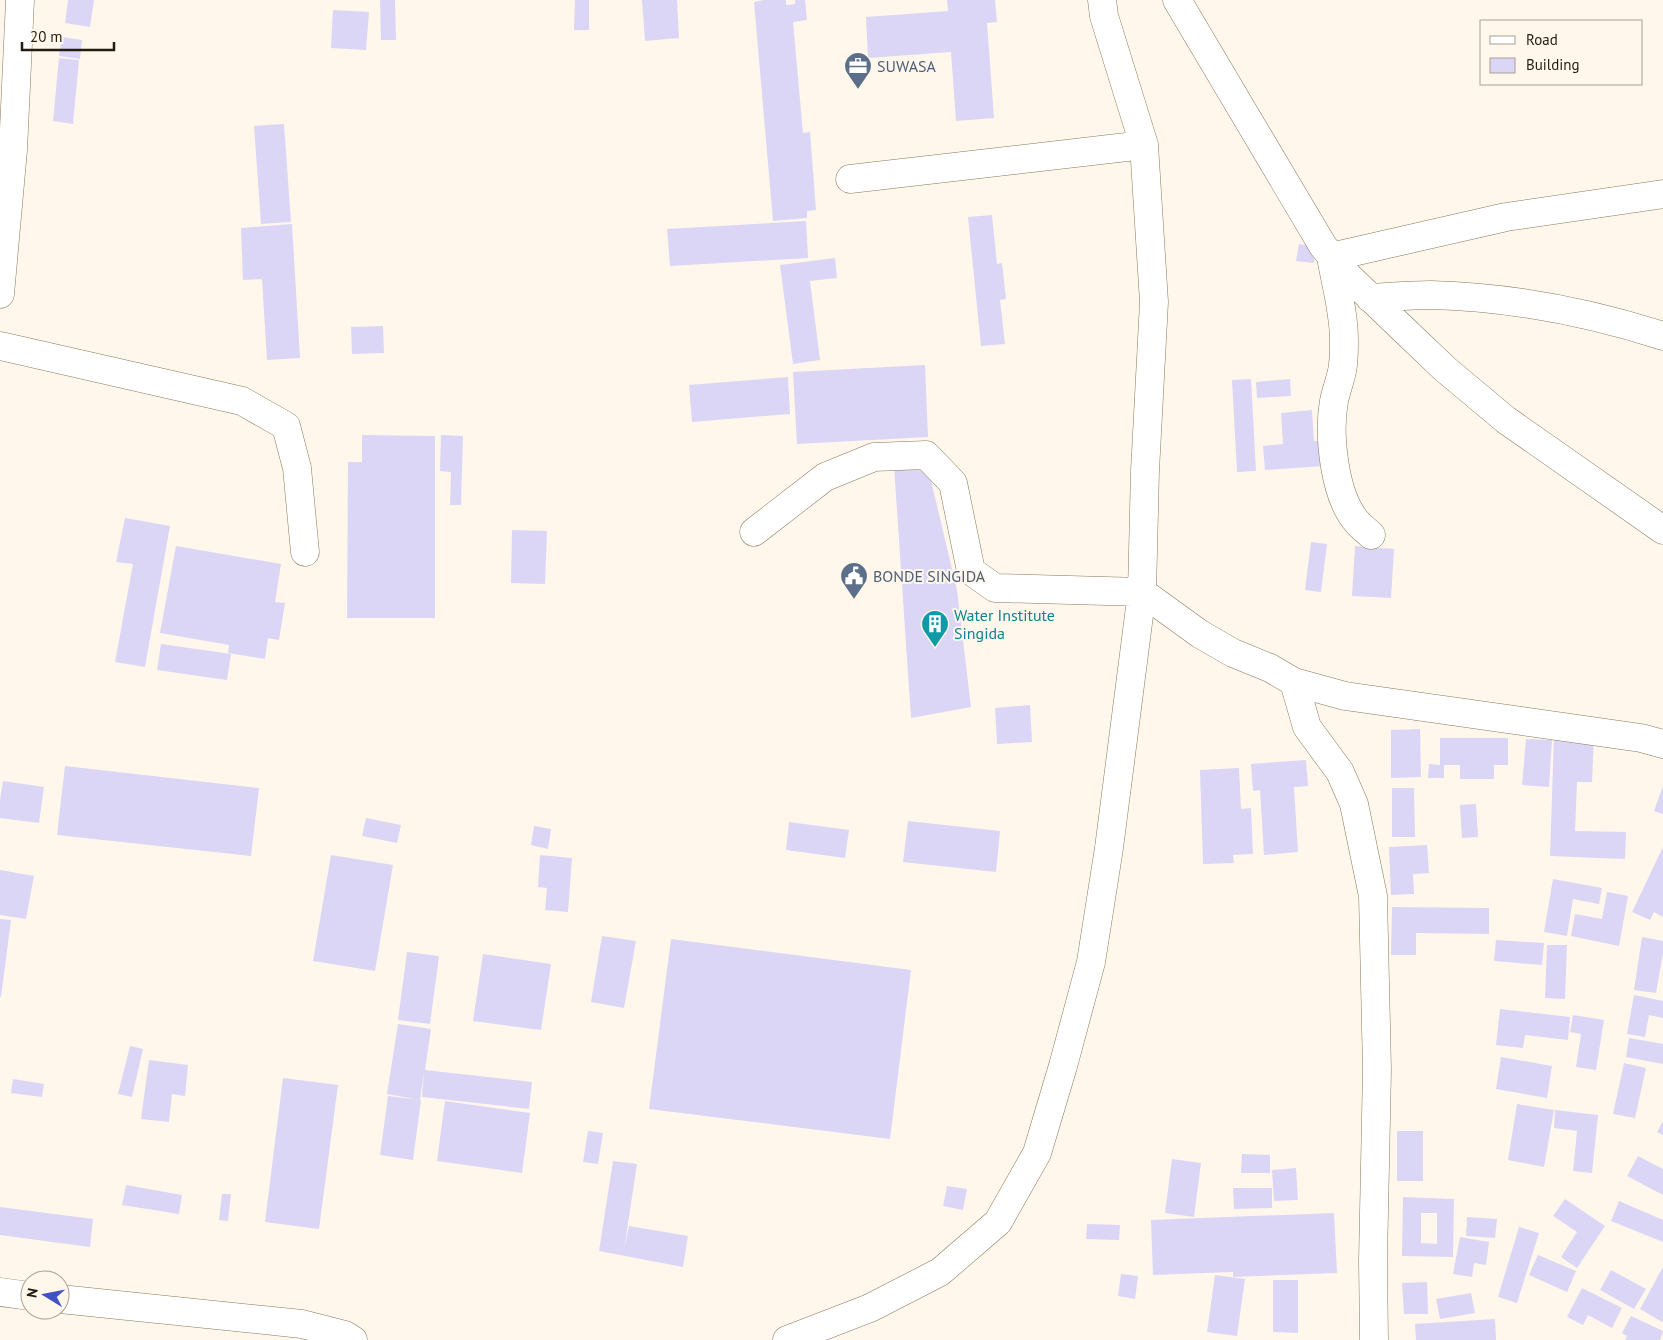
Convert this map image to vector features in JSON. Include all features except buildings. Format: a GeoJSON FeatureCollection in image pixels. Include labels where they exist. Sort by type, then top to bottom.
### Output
{"type":"FeatureCollection","features":[{"type":"Feature","properties":{"kind":"street"},"geometry":{"type":"LineString","coordinates":[[0,294],[13,150],[20,0]]}},
{"type":"Feature","properties":{"kind":"street"},"geometry":{"type":"LineString","coordinates":[[787,1340],[870,1308],[940,1272],[998,1222],[1037,1153],[1064,1066],[1091,962],[1109,848],[1142,592],[1145,471],[1154,302],[1144,145],[1104,16],[1102,0]]}},
{"type":"Feature","properties":{"kind":"street"},"geometry":{"type":"LineString","coordinates":[[1177,0],[1331,257],[1370,298],[1445,369],[1506,420],[1663,530]]}},
{"type":"Feature","properties":{"kind":"street"},"geometry":{"type":"LineString","coordinates":[[850,179],[1144,145]]}},
{"type":"Feature","properties":{"kind":"street"},"geometry":{"type":"LineString","coordinates":[[1331,257],[1506,217],[1663,194]]}},
{"type":"Feature","properties":{"kind":"street"},"geometry":{"type":"LineString","coordinates":[[1331,257],[1341,307],[1344,339],[1343,369],[1334,400],[1331,428],[1334,455],[1338,480],[1346,506],[1357,523],[1372,535]]}},
{"type":"Feature","properties":{"kind":"street"},"geometry":{"type":"LineString","coordinates":[[1370,298],[1430,295],[1493,299],[1564,309],[1663,336]]}},
{"type":"Feature","properties":{"kind":"street"},"geometry":{"type":"LineString","coordinates":[[0,346],[242,401],[286,426],[297,468],[306,552]]}},
{"type":"Feature","properties":{"kind":"street"},"geometry":{"type":"LineString","coordinates":[[754,532],[825,477],[874,457],[926,454],[952,483],[971,571],[995,588],[1142,592],[1200,634],[1233,653],[1270,668],[1294,682],[1345,696],[1632,736],[1663,744]]}},
{"type":"Feature","properties":{"kind":"street"},"geometry":{"type":"LineString","coordinates":[[1294,682],[1307,727],[1340,772],[1354,804],[1373,896],[1377,1070],[1373,1260],[1374,1340]]}},
{"type":"Feature","properties":{"kind":"street"},"geometry":{"type":"LineString","coordinates":[[0,1292],[20,1295]]}},
{"type":"Feature","properties":{"kind":"street"},"geometry":{"type":"LineString","coordinates":[[70,1300],[302,1324],[345,1335],[353,1340]]}},
{"type":"Feature","properties":{"kind":"place","name":"SUWASA"},"geometry":{"type":"Point","coordinates":[858,90]}},
{"type":"Feature","properties":{"kind":"place","name":"BONDE SINGIDA"},"geometry":{"type":"Point","coordinates":[854,600]}},
{"type":"Feature","properties":{"kind":"place","name":"Water Institute Singida"},"geometry":{"type":"Point","coordinates":[935,648]}}]}
